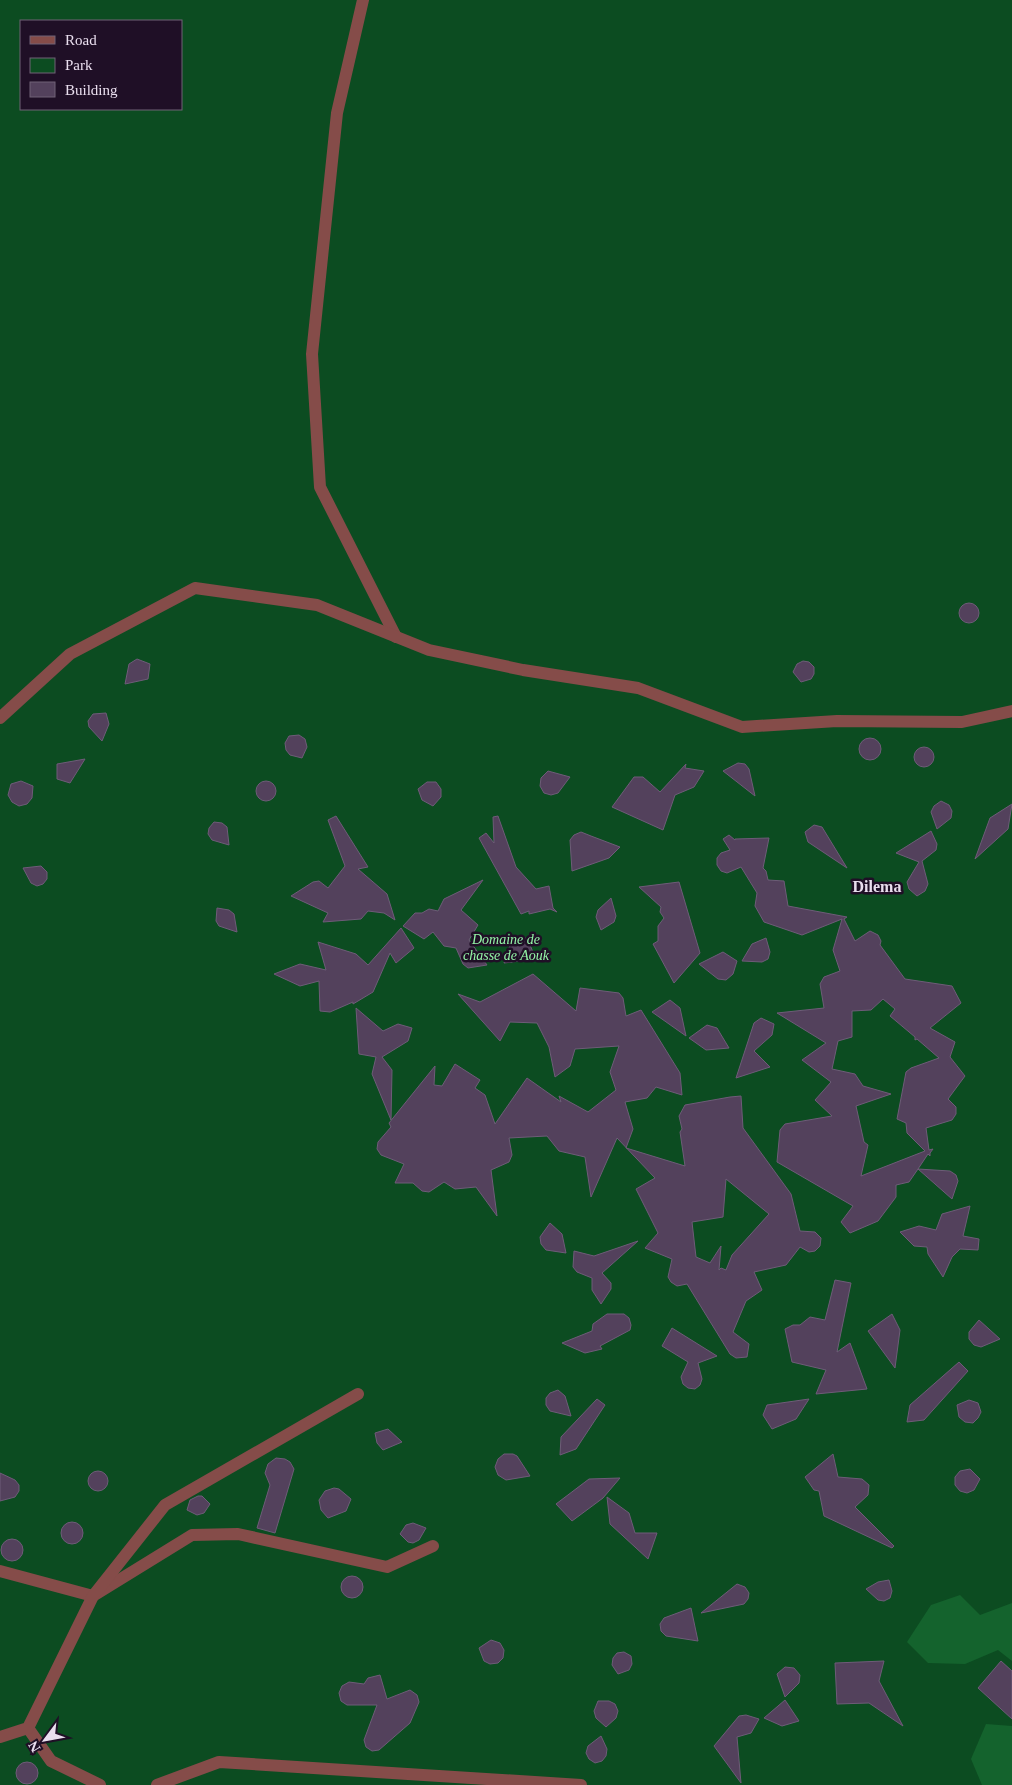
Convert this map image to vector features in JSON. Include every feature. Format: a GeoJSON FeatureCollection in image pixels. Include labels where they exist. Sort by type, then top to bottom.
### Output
{"type":"FeatureCollection","features":[{"type":"Feature","properties":{"kind":"street"},"geometry":{"type":"LineString","coordinates":[[363,0],[337,113],[312,354],[320,487],[396,637]]}},
{"type":"Feature","properties":{"kind":"street"},"geometry":{"type":"LineString","coordinates":[[0,718],[70,654],[195,588],[317,605],[429,650],[524,670],[638,688],[742,727],[837,721],[962,722],[1012,711]]}},
{"type":"Feature","properties":{"kind":"street"},"geometry":{"type":"LineString","coordinates":[[0,1737],[28,1728],[93,1596],[166,1505],[358,1394]]}},
{"type":"Feature","properties":{"kind":"street"},"geometry":{"type":"LineString","coordinates":[[0,1571],[93,1596],[192,1535],[238,1534],[387,1567],[433,1546]]}},
{"type":"Feature","properties":{"kind":"street"},"geometry":{"type":"LineString","coordinates":[[28,1728],[51,1761],[100,1785]]}},
{"type":"Feature","properties":{"kind":"street"},"geometry":{"type":"LineString","coordinates":[[157,1785],[219,1762],[581,1785]]}},
{"type":"Feature","properties":{"kind":"green space","name":"Domaine de chasse de Aouk"},"geometry":{"type":"Polygon","coordinates":[[[0,0],[1012,0],[1012,1785],[0,1785],[0,0]]]}},
{"type":"Feature","properties":{"kind":"green space"},"geometry":{"type":"Polygon","coordinates":[[[960,1595],[980,1615],[1012,1603],[1012,1661],[998,1650],[965,1664],[928,1663],[907,1642],[931,1605],[960,1595]]]}},
{"type":"Feature","properties":{"kind":"green space"},"geometry":{"type":"Polygon","coordinates":[[[986,1724],[1012,1726],[1012,1785],[982,1785],[971,1759],[986,1724]]]}},
{"type":"Feature","properties":{"kind":"building"},"geometry":{"type":"Polygon","coordinates":[[[965,603],[973,603],[979,609],[979,617],[973,623],[965,623],[959,617],[959,609],[965,603]]]}},
{"type":"Feature","properties":{"kind":"building"},"geometry":{"type":"Polygon","coordinates":[[[137,659],[150,664],[148,679],[125,684],[129,664],[137,659]]]}},
{"type":"Feature","properties":{"kind":"building"},"geometry":{"type":"Polygon","coordinates":[[[803,661],[809,662],[814,667],[814,674],[811,679],[801,682],[793,672],[797,664],[803,661]]]}},
{"type":"Feature","properties":{"kind":"building"},"geometry":{"type":"Polygon","coordinates":[[[106,713],[109,724],[102,741],[89,727],[88,721],[93,714],[106,713]]]}},
{"type":"Feature","properties":{"kind":"building"},"geometry":{"type":"Polygon","coordinates":[[[299,735],[305,739],[307,747],[302,758],[290,755],[286,750],[285,743],[289,736],[299,735]]]}},
{"type":"Feature","properties":{"kind":"building"},"geometry":{"type":"Polygon","coordinates":[[[870,738],[878,741],[881,749],[878,757],[870,760],[862,757],[859,749],[862,741],[870,738]]]}},
{"type":"Feature","properties":{"kind":"building"},"geometry":{"type":"Polygon","coordinates":[[[924,747],[931,750],[934,757],[931,764],[924,767],[917,764],[914,757],[917,750],[924,747]]]}},
{"type":"Feature","properties":{"kind":"building"},"geometry":{"type":"Polygon","coordinates":[[[85,759],[70,783],[57,779],[57,764],[85,759]]]}},
{"type":"Feature","properties":{"kind":"building"},"geometry":{"type":"Polygon","coordinates":[[[738,763],[745,764],[749,769],[755,796],[723,771],[738,763]]]}},
{"type":"Feature","properties":{"kind":"building"},"geometry":{"type":"Polygon","coordinates":[[[686,764],[685,768],[704,771],[694,787],[675,795],[663,830],[612,807],[634,777],[643,777],[660,792],[686,764]]]}},
{"type":"Feature","properties":{"kind":"building"},"geometry":{"type":"Polygon","coordinates":[[[548,771],[570,777],[558,793],[551,795],[544,793],[540,786],[541,778],[548,771]]]}},
{"type":"Feature","properties":{"kind":"building"},"geometry":{"type":"Polygon","coordinates":[[[21,781],[33,786],[32,798],[27,804],[19,806],[12,802],[8,795],[11,784],[21,781]]]}},
{"type":"Feature","properties":{"kind":"building"},"geometry":{"type":"Polygon","coordinates":[[[266,781],[273,784],[276,791],[273,798],[266,801],[259,798],[256,791],[259,784],[266,781]]]}},
{"type":"Feature","properties":{"kind":"building"},"geometry":{"type":"Polygon","coordinates":[[[427,782],[436,782],[441,789],[441,797],[433,806],[422,800],[418,789],[427,782]]]}},
{"type":"Feature","properties":{"kind":"building"},"geometry":{"type":"Polygon","coordinates":[[[941,801],[949,805],[952,811],[951,818],[937,829],[931,812],[934,806],[941,801]]]}},
{"type":"Feature","properties":{"kind":"building"},"geometry":{"type":"Polygon","coordinates":[[[1012,804],[1008,829],[975,859],[990,818],[1012,804]]]}},
{"type":"Feature","properties":{"kind":"building"},"geometry":{"type":"Polygon","coordinates":[[[336,816],[368,867],[358,869],[387,894],[395,920],[384,913],[368,911],[361,919],[323,922],[328,913],[291,896],[313,882],[319,881],[328,888],[345,866],[328,820],[336,816]]]}},
{"type":"Feature","properties":{"kind":"building"},"geometry":{"type":"Polygon","coordinates":[[[498,816],[516,867],[536,889],[549,886],[553,908],[557,912],[550,909],[529,914],[529,911],[521,914],[479,838],[486,833],[494,843],[493,817],[498,816]]]}},
{"type":"Feature","properties":{"kind":"building"},"geometry":{"type":"Polygon","coordinates":[[[214,822],[222,823],[227,827],[229,845],[212,840],[208,834],[209,828],[214,822]]]}},
{"type":"Feature","properties":{"kind":"building"},"geometry":{"type":"Polygon","coordinates":[[[814,825],[822,827],[847,868],[808,842],[805,832],[814,825]]]}},
{"type":"Feature","properties":{"kind":"building"},"geometry":{"type":"Polygon","coordinates":[[[931,831],[937,844],[936,850],[922,861],[928,884],[925,891],[917,896],[909,889],[907,882],[919,862],[896,853],[931,831]]]}},
{"type":"Feature","properties":{"kind":"building"},"geometry":{"type":"Polygon","coordinates":[[[581,832],[620,847],[609,858],[572,871],[570,840],[574,835],[581,832]]]}},
{"type":"Feature","properties":{"kind":"building"},"geometry":{"type":"Polygon","coordinates":[[[729,835],[735,840],[769,838],[763,868],[766,871],[768,880],[784,881],[788,906],[847,917],[844,919],[855,941],[870,931],[878,935],[881,941],[880,945],[905,979],[952,986],[961,1003],[930,1028],[955,1042],[950,1057],[965,1076],[948,1099],[956,1107],[956,1114],[952,1120],[926,1128],[929,1150],[933,1149],[930,1156],[928,1154],[909,1182],[896,1185],[896,1197],[878,1221],[850,1233],[841,1222],[853,1206],[777,1162],[780,1130],[785,1124],[832,1116],[815,1100],[831,1082],[802,1060],[826,1043],[777,1013],[824,1008],[820,984],[824,977],[840,971],[833,950],[842,919],[802,935],[764,922],[755,906],[757,893],[741,867],[727,873],[721,871],[717,865],[717,858],[721,853],[730,850],[723,839],[729,835]],[[883,999],[871,1010],[852,1011],[852,1037],[838,1041],[832,1069],[855,1074],[863,1086],[891,1094],[856,1106],[864,1142],[868,1145],[861,1176],[925,1151],[907,1133],[906,1123],[897,1119],[906,1072],[911,1068],[939,1058],[917,1039],[915,1040],[915,1037],[890,1016],[895,1009],[883,999]]]}},
{"type":"Feature","properties":{"kind":"building"},"geometry":{"type":"Polygon","coordinates":[[[41,866],[47,872],[47,879],[43,884],[37,886],[31,883],[23,868],[41,866]]]}},
{"type":"Feature","properties":{"kind":"building"},"geometry":{"type":"Polygon","coordinates":[[[483,880],[461,910],[478,925],[469,940],[487,965],[468,968],[463,964],[456,948],[444,946],[433,932],[424,939],[403,926],[415,913],[422,913],[429,909],[438,911],[444,899],[483,880]]]}},
{"type":"Feature","properties":{"kind":"building"},"geometry":{"type":"Polygon","coordinates":[[[679,882],[700,953],[674,983],[653,944],[658,941],[658,926],[664,918],[660,912],[661,907],[639,887],[679,882]]]}},
{"type":"Feature","properties":{"kind":"building"},"geometry":{"type":"Polygon","coordinates":[[[611,898],[616,916],[614,922],[601,930],[596,917],[598,910],[611,898]]]}},
{"type":"Feature","properties":{"kind":"building"},"geometry":{"type":"Polygon","coordinates":[[[217,908],[229,910],[234,914],[237,932],[219,926],[216,921],[217,908]]]}},
{"type":"Feature","properties":{"kind":"building"},"geometry":{"type":"Polygon","coordinates":[[[401,928],[414,948],[396,963],[390,953],[373,992],[353,1004],[353,1002],[330,1012],[320,1011],[319,981],[300,986],[274,974],[300,964],[326,970],[318,942],[356,954],[368,965],[401,928]]]}},
{"type":"Feature","properties":{"kind":"building"},"geometry":{"type":"Polygon","coordinates":[[[527,938],[536,959],[504,963],[511,942],[516,939],[527,938]]]}},
{"type":"Feature","properties":{"kind":"building"},"geometry":{"type":"Polygon","coordinates":[[[766,938],[770,952],[768,959],[762,962],[742,961],[752,944],[766,938]]]}},
{"type":"Feature","properties":{"kind":"building"},"geometry":{"type":"Polygon","coordinates":[[[723,952],[737,961],[733,974],[726,980],[718,979],[699,964],[723,952]]]}},
{"type":"Feature","properties":{"kind":"building"},"geometry":{"type":"Polygon","coordinates":[[[533,974],[576,1011],[580,988],[619,993],[623,998],[626,1016],[641,1010],[680,1073],[682,1095],[656,1087],[647,1098],[625,1102],[633,1129],[626,1148],[617,1138],[591,1197],[585,1157],[559,1151],[547,1136],[509,1138],[512,1155],[509,1162],[491,1170],[497,1216],[476,1187],[455,1189],[444,1182],[429,1192],[422,1191],[413,1183],[395,1183],[404,1164],[381,1155],[377,1149],[378,1142],[391,1127],[389,1123],[435,1066],[434,1085],[442,1086],[455,1064],[480,1080],[475,1088],[485,1095],[495,1124],[527,1078],[561,1102],[559,1096],[588,1112],[616,1090],[610,1072],[619,1046],[575,1049],[570,1066],[555,1077],[549,1047],[537,1023],[510,1022],[500,1041],[458,994],[480,1002],[533,974]]]}},
{"type":"Feature","properties":{"kind":"building"},"geometry":{"type":"Polygon","coordinates":[[[670,1000],[680,1008],[686,1036],[652,1012],[670,1000]]]}},
{"type":"Feature","properties":{"kind":"building"},"geometry":{"type":"Polygon","coordinates":[[[356,1008],[383,1031],[398,1024],[412,1028],[408,1041],[382,1057],[392,1070],[391,1120],[372,1074],[376,1057],[359,1054],[356,1008]]]}},
{"type":"Feature","properties":{"kind":"building"},"geometry":{"type":"Polygon","coordinates":[[[761,1018],[774,1024],[772,1035],[754,1051],[770,1067],[736,1078],[754,1023],[761,1018]]]}},
{"type":"Feature","properties":{"kind":"building"},"geometry":{"type":"Polygon","coordinates":[[[707,1025],[717,1028],[729,1048],[706,1050],[689,1038],[707,1025]]]}},
{"type":"Feature","properties":{"kind":"building"},"geometry":{"type":"Polygon","coordinates":[[[741,1096],[743,1128],[791,1194],[800,1231],[815,1232],[821,1238],[820,1246],[815,1251],[809,1252],[800,1247],[786,1265],[754,1272],[762,1290],[746,1301],[733,1332],[749,1344],[747,1357],[736,1358],[730,1354],[687,1284],[677,1286],[671,1282],[668,1277],[672,1259],[645,1248],[658,1233],[636,1189],[655,1178],[627,1148],[685,1166],[679,1116],[685,1105],[741,1096]],[[726,1179],[723,1217],[692,1222],[696,1257],[710,1263],[721,1246],[719,1270],[721,1268],[726,1270],[732,1255],[769,1214],[726,1179]]]}},
{"type":"Feature","properties":{"kind":"building"},"geometry":{"type":"Polygon","coordinates":[[[918,1169],[950,1171],[956,1175],[958,1181],[952,1199],[918,1169]]]}},
{"type":"Feature","properties":{"kind":"building"},"geometry":{"type":"Polygon","coordinates":[[[970,1206],[963,1236],[979,1239],[978,1250],[960,1249],[952,1257],[943,1277],[928,1254],[927,1247],[914,1246],[900,1232],[919,1226],[936,1230],[942,1214],[970,1206]]]}},
{"type":"Feature","properties":{"kind":"building"},"geometry":{"type":"Polygon","coordinates":[[[550,1223],[562,1234],[566,1253],[546,1250],[541,1244],[540,1237],[550,1223]]]}},
{"type":"Feature","properties":{"kind":"building"},"geometry":{"type":"Polygon","coordinates":[[[638,1241],[602,1273],[611,1283],[611,1289],[601,1304],[592,1290],[592,1278],[577,1272],[573,1267],[574,1251],[594,1256],[638,1241]]]}},
{"type":"Feature","properties":{"kind":"building"},"geometry":{"type":"Polygon","coordinates":[[[835,1280],[851,1283],[837,1352],[850,1343],[867,1389],[816,1394],[826,1370],[792,1362],[785,1329],[793,1325],[800,1325],[810,1317],[825,1320],[835,1280]]]}},
{"type":"Feature","properties":{"kind":"building"},"geometry":{"type":"Polygon","coordinates":[[[607,1314],[624,1314],[629,1318],[630,1330],[600,1346],[602,1349],[585,1353],[562,1343],[592,1331],[593,1324],[607,1314]]]}},
{"type":"Feature","properties":{"kind":"building"},"geometry":{"type":"Polygon","coordinates":[[[892,1314],[900,1330],[895,1368],[868,1331],[892,1314]]]}},
{"type":"Feature","properties":{"kind":"building"},"geometry":{"type":"Polygon","coordinates":[[[979,1320],[1000,1339],[981,1347],[974,1345],[969,1339],[969,1332],[979,1320]]]}},
{"type":"Feature","properties":{"kind":"building"},"geometry":{"type":"Polygon","coordinates":[[[672,1328],[717,1356],[698,1363],[702,1379],[700,1385],[695,1389],[688,1388],[683,1384],[681,1377],[688,1362],[662,1346],[672,1328]]]}},
{"type":"Feature","properties":{"kind":"building"},"geometry":{"type":"Polygon","coordinates":[[[959,1362],[968,1371],[924,1420],[907,1422],[910,1405],[959,1362]]]}},
{"type":"Feature","properties":{"kind":"building"},"geometry":{"type":"Polygon","coordinates":[[[558,1390],[565,1396],[571,1416],[550,1411],[546,1405],[546,1398],[550,1393],[558,1390]]]}},
{"type":"Feature","properties":{"kind":"building"},"geometry":{"type":"Polygon","coordinates":[[[597,1399],[605,1405],[576,1449],[560,1455],[561,1437],[597,1399]]]}},
{"type":"Feature","properties":{"kind":"building"},"geometry":{"type":"Polygon","coordinates":[[[809,1399],[796,1419],[772,1429],[763,1415],[767,1405],[809,1399]]]}},
{"type":"Feature","properties":{"kind":"building"},"geometry":{"type":"Polygon","coordinates":[[[969,1400],[978,1403],[981,1412],[973,1423],[965,1422],[959,1417],[957,1405],[969,1400]]]}},
{"type":"Feature","properties":{"kind":"building"},"geometry":{"type":"Polygon","coordinates":[[[388,1429],[402,1442],[383,1450],[377,1443],[375,1433],[388,1429]]]}},
{"type":"Feature","properties":{"kind":"building"},"geometry":{"type":"Polygon","coordinates":[[[504,1454],[517,1456],[530,1476],[506,1480],[498,1475],[495,1467],[498,1459],[504,1454]]]}},
{"type":"Feature","properties":{"kind":"building"},"geometry":{"type":"Polygon","coordinates":[[[833,1454],[838,1477],[862,1479],[869,1485],[868,1495],[855,1507],[894,1546],[892,1548],[824,1516],[819,1491],[814,1490],[805,1477],[833,1454]]]}},
{"type":"Feature","properties":{"kind":"building"},"geometry":{"type":"Polygon","coordinates":[[[276,1458],[285,1459],[290,1462],[294,1469],[275,1533],[257,1528],[270,1485],[265,1473],[268,1464],[276,1458]]]}},
{"type":"Feature","properties":{"kind":"building"},"geometry":{"type":"Polygon","coordinates":[[[970,1469],[980,1479],[974,1490],[967,1493],[960,1491],[955,1485],[955,1477],[960,1471],[970,1469]]]}},
{"type":"Feature","properties":{"kind":"building"},"geometry":{"type":"Polygon","coordinates":[[[98,1471],[105,1474],[108,1481],[105,1488],[98,1491],[91,1488],[88,1481],[91,1474],[98,1471]]]}},
{"type":"Feature","properties":{"kind":"building"},"geometry":{"type":"Polygon","coordinates":[[[0,1473],[15,1480],[19,1485],[19,1491],[15,1497],[0,1501],[0,1473]]]}},
{"type":"Feature","properties":{"kind":"building"},"geometry":{"type":"Polygon","coordinates":[[[620,1478],[603,1498],[572,1521],[556,1504],[589,1479],[620,1478]]]}},
{"type":"Feature","properties":{"kind":"building"},"geometry":{"type":"Polygon","coordinates":[[[334,1488],[339,1489],[351,1499],[346,1511],[328,1518],[321,1510],[319,1500],[325,1491],[334,1488]]]}},
{"type":"Feature","properties":{"kind":"building"},"geometry":{"type":"Polygon","coordinates":[[[202,1496],[210,1504],[204,1513],[197,1515],[187,1510],[190,1500],[202,1496]]]}},
{"type":"Feature","properties":{"kind":"building"},"geometry":{"type":"Polygon","coordinates":[[[607,1497],[629,1513],[635,1533],[657,1533],[648,1559],[610,1524],[607,1497]]]}},
{"type":"Feature","properties":{"kind":"building"},"geometry":{"type":"Polygon","coordinates":[[[72,1522],[82,1529],[83,1533],[76,1543],[72,1544],[62,1537],[61,1533],[68,1523],[72,1522]]]}},
{"type":"Feature","properties":{"kind":"building"},"geometry":{"type":"Polygon","coordinates":[[[413,1523],[426,1528],[419,1540],[413,1543],[408,1542],[400,1534],[406,1525],[413,1523]]]}},
{"type":"Feature","properties":{"kind":"building"},"geometry":{"type":"Polygon","coordinates":[[[12,1539],[20,1542],[23,1550],[20,1558],[12,1561],[4,1558],[1,1550],[4,1542],[12,1539]]]}},
{"type":"Feature","properties":{"kind":"building"},"geometry":{"type":"Polygon","coordinates":[[[352,1576],[362,1583],[363,1587],[356,1597],[352,1598],[342,1591],[341,1587],[348,1577],[352,1576]]]}},
{"type":"Feature","properties":{"kind":"building"},"geometry":{"type":"Polygon","coordinates":[[[889,1580],[892,1591],[890,1598],[884,1601],[878,1600],[866,1589],[878,1582],[889,1580]]]}},
{"type":"Feature","properties":{"kind":"building"},"geometry":{"type":"Polygon","coordinates":[[[737,1584],[745,1587],[749,1593],[748,1599],[744,1604],[701,1613],[737,1584]]]}},
{"type":"Feature","properties":{"kind":"building"},"geometry":{"type":"Polygon","coordinates":[[[691,1608],[698,1641],[666,1636],[661,1631],[660,1624],[664,1618],[691,1608]]]}},
{"type":"Feature","properties":{"kind":"building"},"geometry":{"type":"Polygon","coordinates":[[[491,1640],[500,1643],[504,1650],[503,1658],[498,1663],[490,1664],[484,1661],[479,1648],[491,1640]]]}},
{"type":"Feature","properties":{"kind":"building"},"geometry":{"type":"Polygon","coordinates":[[[624,1652],[631,1656],[632,1664],[629,1670],[618,1674],[612,1665],[613,1658],[617,1653],[624,1652]]]}},
{"type":"Feature","properties":{"kind":"building"},"geometry":{"type":"Polygon","coordinates":[[[884,1661],[879,1681],[903,1726],[869,1703],[837,1704],[835,1663],[884,1661]]]}},
{"type":"Feature","properties":{"kind":"building"},"geometry":{"type":"Polygon","coordinates":[[[1001,1661],[1012,1671],[1012,1719],[978,1688],[1001,1661]]]}},
{"type":"Feature","properties":{"kind":"building"},"geometry":{"type":"Polygon","coordinates":[[[785,1667],[794,1668],[800,1675],[799,1683],[785,1697],[777,1674],[785,1667]]]}},
{"type":"Feature","properties":{"kind":"building"},"geometry":{"type":"Polygon","coordinates":[[[380,1675],[387,1699],[410,1690],[417,1695],[419,1702],[410,1723],[379,1750],[372,1751],[366,1747],[364,1740],[377,1705],[347,1705],[341,1701],[339,1693],[342,1686],[349,1682],[364,1684],[368,1678],[380,1675]]]}},
{"type":"Feature","properties":{"kind":"building"},"geometry":{"type":"Polygon","coordinates":[[[785,1700],[799,1721],[782,1726],[764,1718],[785,1700]]]}},
{"type":"Feature","properties":{"kind":"building"},"geometry":{"type":"Polygon","coordinates":[[[598,1701],[609,1701],[615,1704],[618,1711],[616,1718],[606,1727],[596,1718],[594,1711],[598,1701]]]}},
{"type":"Feature","properties":{"kind":"building"},"geometry":{"type":"Polygon","coordinates":[[[746,1715],[759,1719],[751,1733],[737,1737],[741,1783],[714,1746],[739,1716],[746,1715]]]}},
{"type":"Feature","properties":{"kind":"building"},"geometry":{"type":"Polygon","coordinates":[[[601,1736],[607,1749],[606,1756],[602,1761],[595,1763],[589,1759],[586,1753],[588,1746],[601,1736]]]}},
{"type":"Feature","properties":{"kind":"building"},"geometry":{"type":"Polygon","coordinates":[[[23,1762],[31,1762],[38,1769],[38,1777],[31,1784],[23,1784],[16,1777],[16,1769],[23,1762]]]}},
{"type":"Feature","properties":{"kind":"district","name":"Dilema"},"geometry":{"type":"Point","coordinates":[877,886]}}]}
